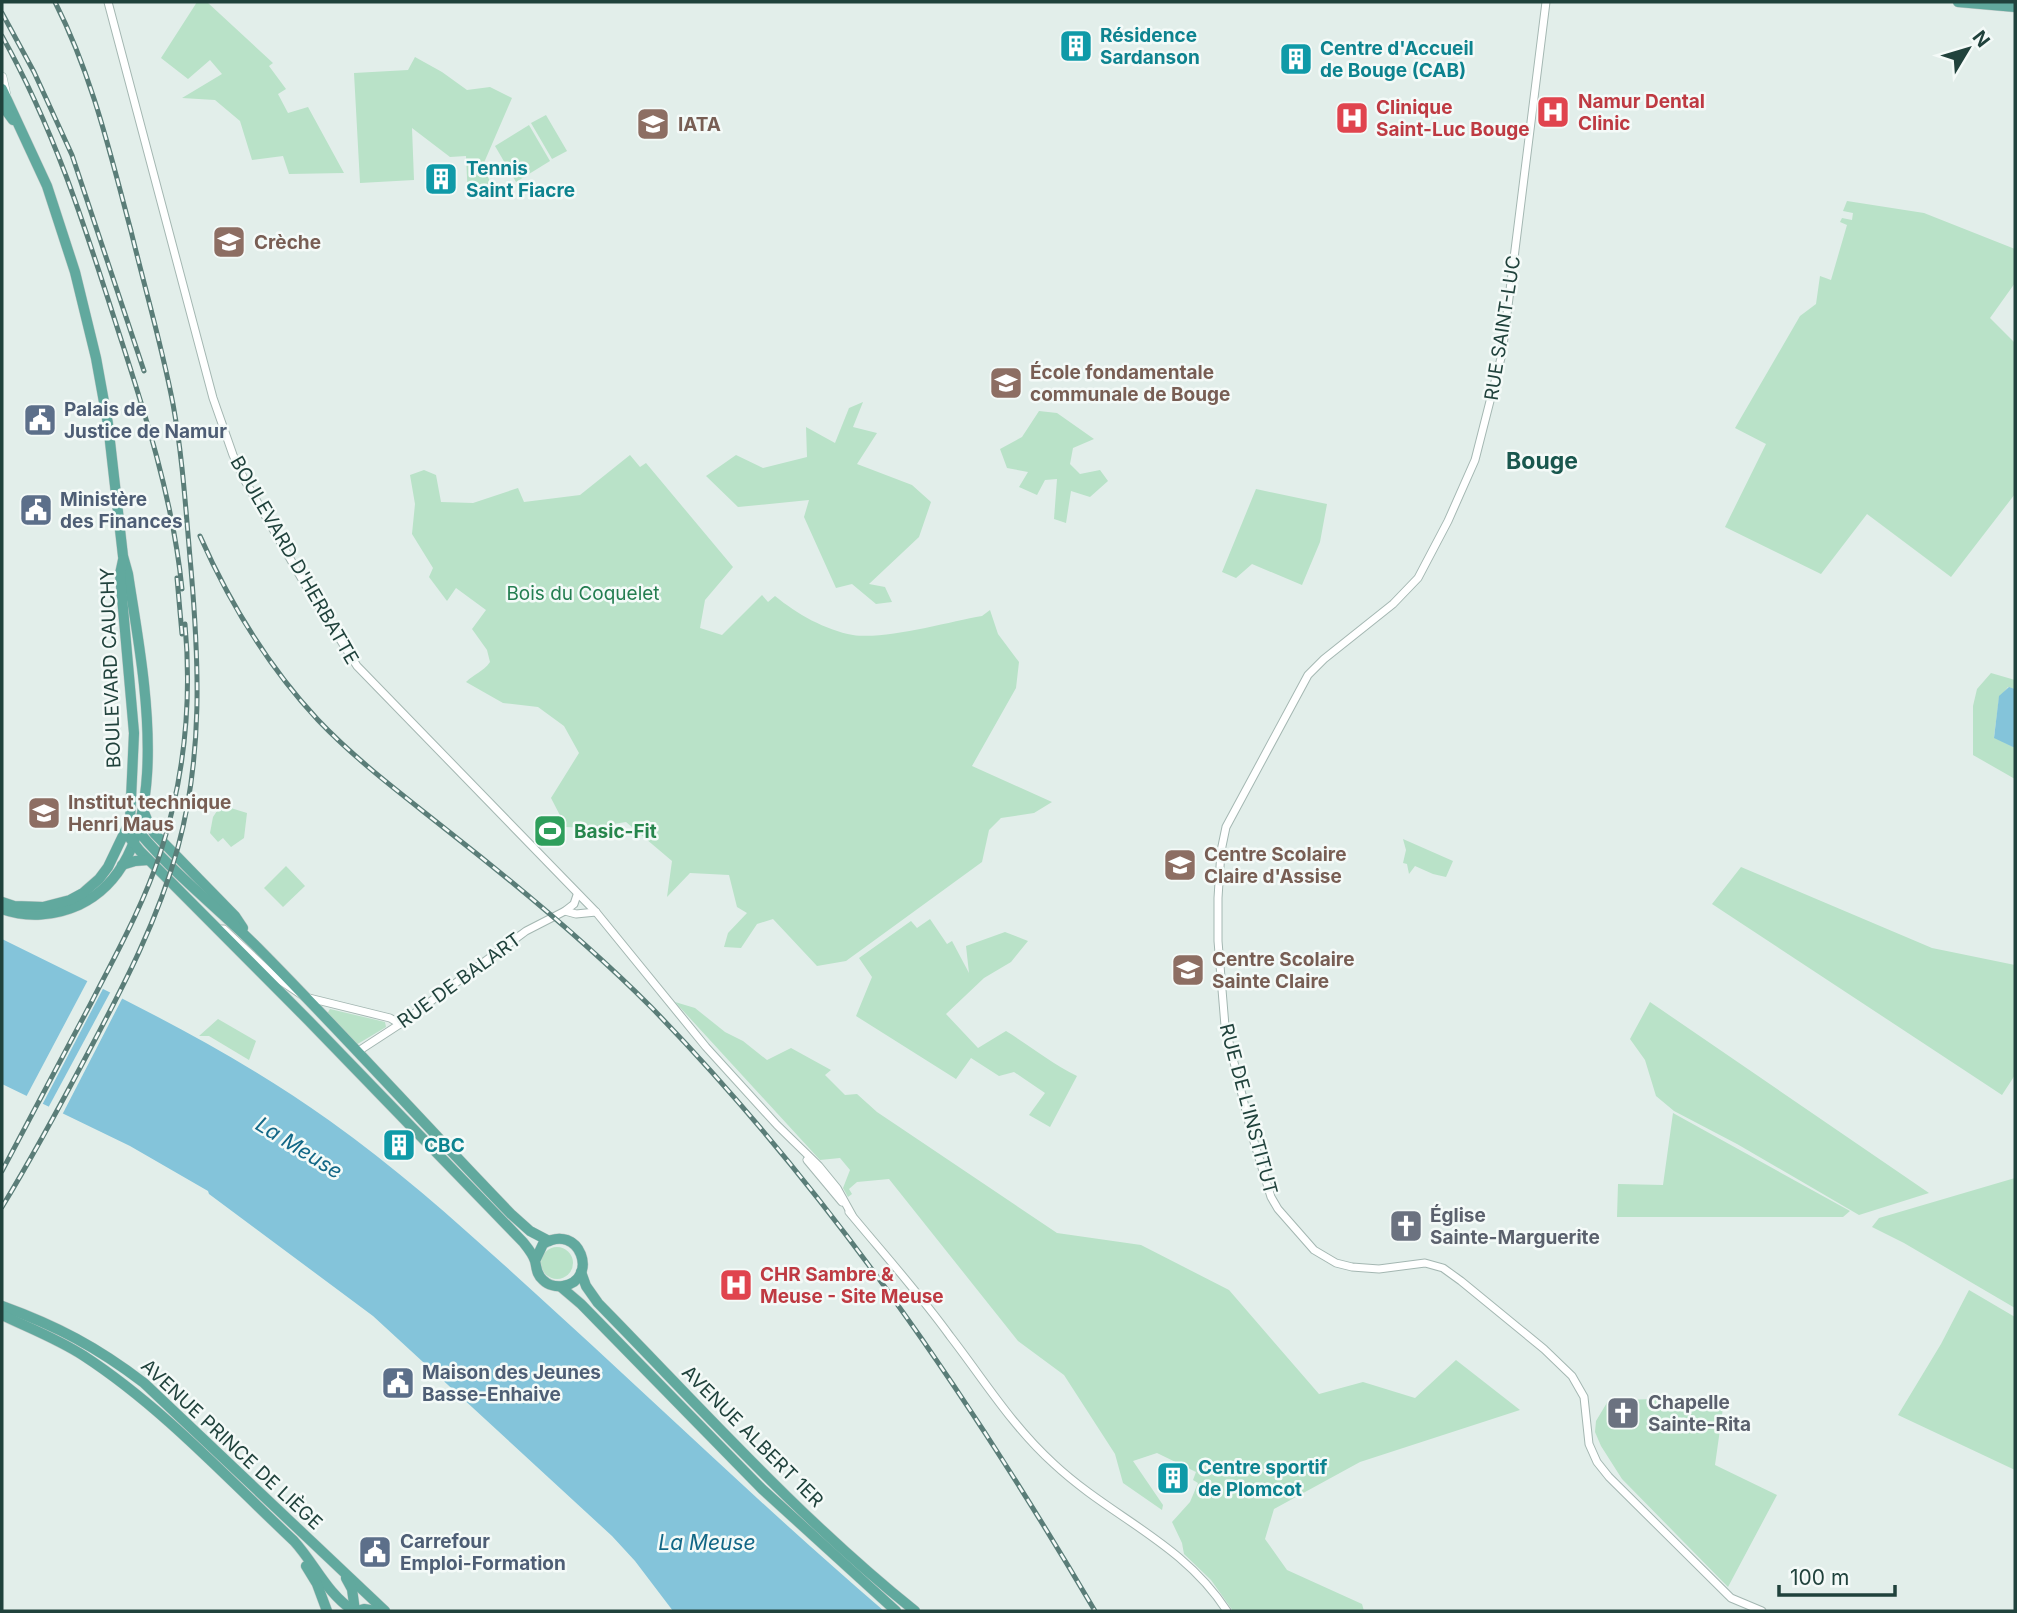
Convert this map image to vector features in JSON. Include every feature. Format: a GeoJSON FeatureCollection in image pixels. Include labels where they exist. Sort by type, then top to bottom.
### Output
{"type":"FeatureCollection","features":[{"type":"Feature","properties":{"kind":"main road"},"geometry":{"type":"LineString","coordinates":[[1958,2],[2015,7]]}},
{"type":"Feature","properties":{"kind":"main road"},"geometry":{"type":"LineString","coordinates":[[2,77],[3,96]]}},
{"type":"Feature","properties":{"kind":"main road","name":"BOULEVARD CAUCHY"},"geometry":{"type":"LineString","coordinates":[[2,909],[14,914],[44,915],[74,907],[103,889],[122,866],[138,832],[143,809],[147,713],[128,573],[123,556],[108,424],[91,337],[61,224],[47,186],[3,96]]}},
{"type":"Feature","properties":{"kind":"main road","name":"BOULEVARD CAUCHY"},"geometry":{"type":"LineString","coordinates":[[123,556],[120,574],[134,733],[130,821]]}},
{"type":"Feature","properties":{"kind":"main road","name":"AVENUE ALBERT 1ER"},"geometry":{"type":"LineString","coordinates":[[143,809],[155,834],[235,916],[256,947]]}},
{"type":"Feature","properties":{"kind":"main road"},"geometry":{"type":"LineString","coordinates":[[2,902],[14,906],[43,907],[70,900],[83,893],[108,867],[130,821]]}},
{"type":"Feature","properties":{"kind":"main road","name":"AVENUE ALBERT 1ER"},"geometry":{"type":"LineString","coordinates":[[130,821],[195,892],[256,947],[305,997],[511,1214],[530,1231],[549,1241],[565,1239],[577,1247],[583,1259],[581,1272],[586,1286],[598,1303],[774,1483],[855,1561],[915,1611]]}},
{"type":"Feature","properties":{"kind":"main road","name":"AVENUE ALBERT 1ER"},"geometry":{"type":"LineString","coordinates":[[125,832],[133,845],[523,1242],[535,1261],[540,1277],[549,1285],[561,1287],[581,1304],[762,1489],[896,1611]]}},
{"type":"Feature","properties":{"kind":"main road"},"geometry":{"type":"LineString","coordinates":[[122,866],[148,860]]}},
{"type":"Feature","properties":{"kind":"main road"},"geometry":{"type":"LineString","coordinates":[[336,1049],[346,1053],[357,1052]]}},
{"type":"Feature","properties":{"kind":"main road","name":"AVENUE ALBERT 1ER"},"geometry":{"type":"LineString","coordinates":[[350,1064],[375,1072]]}},
{"type":"Feature","properties":{"kind":"main road"},"geometry":{"type":"LineString","coordinates":[[535,1261],[539,1249],[549,1241]]}},
{"type":"Feature","properties":{"kind":"main road"},"geometry":{"type":"LineString","coordinates":[[561,1287],[573,1282],[581,1272]]}},
{"type":"Feature","properties":{"kind":"main road","name":"AVENUE PRINCE DE LIÈGE"},"geometry":{"type":"LineString","coordinates":[[2,1306],[67,1331],[111,1359],[164,1401],[385,1611]]}},
{"type":"Feature","properties":{"kind":"main road","name":"AVENUE PRINCE DE LIÈGE"},"geometry":{"type":"LineString","coordinates":[[2,1315],[60,1342],[104,1369],[151,1406],[294,1541],[307,1555],[333,1595],[356,1611]]}},
{"type":"Feature","properties":{"kind":"main road"},"geometry":{"type":"LineString","coordinates":[[104,1369],[111,1359]]}},
{"type":"Feature","properties":{"kind":"main road"},"geometry":{"type":"LineString","coordinates":[[728,1455],[743,1452]]}},
{"type":"Feature","properties":{"kind":"main road"},"geometry":{"type":"LineString","coordinates":[[762,1489],[774,1483]]}},
{"type":"Feature","properties":{"kind":"main road"},"geometry":{"type":"LineString","coordinates":[[294,1541],[317,1584],[327,1611]]}},
{"type":"Feature","properties":{"kind":"main road"},"geometry":{"type":"LineString","coordinates":[[342,1572],[352,1589],[356,1611],[376,1611]]}},
{"type":"Feature","properties":{"kind":"street","name":"BOULEVARD D'HERBATTE"},"geometry":{"type":"LineString","coordinates":[[108,2],[213,398],[233,455],[303,581],[357,666],[596,912],[668,1004],[801,1151],[819,1166],[837,1188],[852,1215],[951,1336],[995,1399],[1035,1446],[1093,1496],[1179,1556],[1206,1582],[1227,1611]]}},
{"type":"Feature","properties":{"kind":"street","name":"RUE SAINT-LUC"},"geometry":{"type":"LineString","coordinates":[[1308,674],[1393,604],[1418,578],[1448,521],[1475,460],[1502,354],[1546,2]]}},
{"type":"Feature","properties":{"kind":"street","name":"RUE DE L'INSTITUT"},"geometry":{"type":"LineString","coordinates":[[1308,674],[1226,827],[1219,880],[1218,927],[1225,1026],[1252,1135],[1271,1197],[1286,1220],[1318,1254],[1352,1267],[1379,1269],[1425,1263],[1443,1268],[1544,1349],[1573,1376],[1584,1397],[1589,1444],[1597,1462],[1609,1477],[1731,1598],[1762,1611]]}},
{"type":"Feature","properties":{"kind":"street","name":"RUE DE BALART"},"geometry":{"type":"LineString","coordinates":[[357,1052],[400,1024],[526,931],[565,911],[574,904],[577,895]]}},
{"type":"Feature","properties":{"kind":"street","name":"RUE DE BALART"},"geometry":{"type":"LineString","coordinates":[[565,911],[576,914],[596,912]]}},
{"type":"Feature","properties":{"kind":"street","name":"AVENUE ALBERT 1ER"},"geometry":{"type":"LineString","coordinates":[[216,929],[224,929],[275,977],[305,997],[390,1018],[400,1024]]}},
{"type":"Feature","properties":{"kind":"green space"},"geometry":{"type":"Polygon","coordinates":[[[197,2],[207,2],[273,63],[269,66],[286,89],[278,94],[288,113],[308,107],[344,173],[289,174],[283,156],[252,160],[240,121],[215,100],[182,98],[222,74],[210,60],[188,79],[161,58],[197,2]]]}},
{"type":"Feature","properties":{"kind":"green space"},"geometry":{"type":"Polygon","coordinates":[[[415,57],[467,90],[490,87],[512,98],[483,165],[491,184],[505,199],[468,198],[466,156],[450,157],[412,128],[414,180],[360,183],[354,73],[408,70],[415,57]]]}},
{"type":"Feature","properties":{"kind":"green space"},"geometry":{"type":"Polygon","coordinates":[[[546,115],[567,151],[552,159],[531,123],[546,115]]]}},
{"type":"Feature","properties":{"kind":"green space"},"geometry":{"type":"Polygon","coordinates":[[[529,125],[550,161],[516,182],[495,146],[529,125]]]}},
{"type":"Feature","properties":{"kind":"green space"},"geometry":{"type":"Polygon","coordinates":[[[1847,201],[1924,213],[2015,249],[2015,283],[1990,318],[2015,343],[2015,494],[1951,577],[1867,514],[1821,574],[1725,527],[1766,444],[1735,428],[1800,316],[1816,304],[1820,276],[1831,280],[1847,225],[1840,222],[1842,218],[1852,220],[1853,213],[1843,211],[1847,201]]]}},
{"type":"Feature","properties":{"kind":"green space"},"geometry":{"type":"Polygon","coordinates":[[[863,402],[853,427],[877,433],[857,464],[912,485],[931,502],[919,537],[869,584],[885,587],[892,602],[876,604],[852,584],[836,588],[804,517],[809,500],[738,507],[706,476],[736,455],[763,468],[807,457],[806,427],[835,443],[849,408],[863,402]]]}},
{"type":"Feature","properties":{"kind":"green space"},"geometry":{"type":"Polygon","coordinates":[[[1039,411],[1057,413],[1094,439],[1073,448],[1070,464],[1080,474],[1100,470],[1108,481],[1090,497],[1071,491],[1066,523],[1054,519],[1057,479],[1045,480],[1037,495],[1019,487],[1028,472],[1007,468],[1000,449],[1022,437],[1039,411]]]}},
{"type":"Feature","properties":{"kind":"green space","name":"Bois du Coquelet"},"geometry":{"type":"Polygon","coordinates":[[[630,455],[640,467],[646,463],[733,567],[705,600],[700,628],[722,635],[762,595],[768,602],[775,596],[812,620],[832,629],[866,636],[917,630],[982,616],[990,610],[998,634],[1019,662],[1016,688],[972,766],[1052,802],[1034,813],[1001,818],[989,830],[982,862],[846,961],[817,966],[773,919],[757,924],[741,948],[724,947],[728,933],[747,913],[737,907],[729,875],[690,873],[667,897],[672,861],[626,822],[589,828],[566,827],[551,798],[579,753],[564,726],[538,707],[503,703],[466,682],[490,662],[487,650],[472,629],[486,610],[456,588],[447,601],[429,577],[433,568],[412,534],[415,504],[410,475],[424,470],[436,475],[441,502],[473,503],[518,488],[524,502],[580,495],[630,455]]]}},
{"type":"Feature","properties":{"kind":"green space"},"geometry":{"type":"Polygon","coordinates":[[[1256,489],[1327,504],[1320,542],[1302,585],[1252,564],[1236,578],[1222,572],[1256,489]]]}},
{"type":"Feature","properties":{"kind":"green space"},"geometry":{"type":"Polygon","coordinates":[[[1991,673],[2015,680],[2015,689],[2008,687],[1999,698],[1994,737],[2015,748],[2015,779],[1973,755],[1973,706],[1977,689],[1991,673]]]}},
{"type":"Feature","properties":{"kind":"green space"},"geometry":{"type":"Polygon","coordinates":[[[221,805],[247,813],[244,838],[231,847],[223,838],[218,842],[210,833],[213,817],[221,805]]]}},
{"type":"Feature","properties":{"kind":"green space"},"geometry":{"type":"Polygon","coordinates":[[[1403,839],[1453,861],[1446,877],[1415,866],[1409,874],[1407,864],[1403,863],[1406,850],[1403,839]]]}},
{"type":"Feature","properties":{"kind":"green space"},"geometry":{"type":"Polygon","coordinates":[[[286,866],[305,886],[283,907],[264,888],[286,866]]]}},
{"type":"Feature","properties":{"kind":"green space"},"geometry":{"type":"Polygon","coordinates":[[[1741,867],[1932,948],[2015,965],[2015,1075],[2002,1095],[1712,904],[1741,867]]]}},
{"type":"Feature","properties":{"kind":"green space"},"geometry":{"type":"Polygon","coordinates":[[[930,919],[947,944],[952,941],[969,973],[966,946],[1005,932],[1028,941],[1011,962],[984,978],[946,1014],[978,1048],[1006,1031],[1077,1076],[1050,1127],[1029,1115],[1045,1093],[1014,1072],[999,1076],[971,1058],[956,1079],[856,1016],[872,977],[859,958],[911,921],[917,928],[930,919]]]}},
{"type":"Feature","properties":{"kind":"green space"},"geometry":{"type":"Polygon","coordinates":[[[675,1002],[695,1008],[767,1060],[791,1048],[831,1070],[825,1075],[845,1095],[857,1094],[877,1112],[1057,1233],[1141,1245],[1229,1290],[1319,1394],[1363,1382],[1415,1398],[1456,1360],[1520,1410],[1360,1462],[1274,1509],[1265,1539],[1287,1570],[1362,1604],[1364,1611],[1233,1611],[1211,1580],[1184,1554],[1172,1522],[1190,1502],[1198,1483],[1193,1480],[1196,1472],[1157,1453],[1133,1461],[1163,1505],[1162,1510],[1123,1483],[1115,1454],[1064,1375],[1018,1341],[889,1179],[857,1182],[849,1189],[852,1194],[848,1197],[843,1188],[850,1170],[840,1158],[820,1160],[675,1002]]]}},
{"type":"Feature","properties":{"kind":"green space"},"geometry":{"type":"Polygon","coordinates":[[[1650,1002],[1929,1193],[1859,1215],[1737,1144],[1674,1111],[1656,1096],[1645,1060],[1630,1039],[1650,1002]]]}},
{"type":"Feature","properties":{"kind":"green space"},"geometry":{"type":"Polygon","coordinates":[[[330,1009],[385,1022],[386,1027],[356,1045],[327,1014],[330,1009]]]}},
{"type":"Feature","properties":{"kind":"green space"},"geometry":{"type":"Polygon","coordinates":[[[218,1019],[256,1041],[249,1060],[209,1036],[199,1036],[218,1019]]]}},
{"type":"Feature","properties":{"kind":"green space"},"geometry":{"type":"Polygon","coordinates":[[[1673,1113],[1850,1211],[1843,1217],[1617,1217],[1618,1184],[1663,1185],[1673,1113]]]}},
{"type":"Feature","properties":{"kind":"green space"},"geometry":{"type":"Polygon","coordinates":[[[2015,1178],[2015,1308],[1872,1227],[1879,1218],[2015,1178]]]}},
{"type":"Feature","properties":{"kind":"green space"},"geometry":{"type":"Polygon","coordinates":[[[557,1247],[569,1251],[573,1263],[569,1275],[557,1279],[545,1275],[541,1263],[545,1251],[557,1247]]]}},
{"type":"Feature","properties":{"kind":"green space"},"geometry":{"type":"Polygon","coordinates":[[[1969,1290],[2015,1317],[2015,1470],[1898,1415],[1941,1344],[1969,1290]]]}},
{"type":"Feature","properties":{"kind":"green space"},"geometry":{"type":"Polygon","coordinates":[[[1650,1399],[1723,1408],[1715,1465],[1777,1495],[1728,1587],[1622,1479],[1595,1432],[1596,1421],[1608,1401],[1650,1399]]]}},
{"type":"Feature","properties":{"kind":"water"},"geometry":{"type":"Polygon","coordinates":[[[2009,687],[2015,689],[2015,748],[1994,738],[1999,696],[2009,687]]]}},
{"type":"Feature","properties":{"kind":"water","name":"La Meuse"},"geometry":{"type":"Polygon","coordinates":[[[2,939],[211,1046],[291,1094],[357,1141],[486,1249],[752,1494],[884,1611],[673,1611],[612,1536],[373,1316],[208,1191],[130,1146],[2,1084],[2,939]]]}},
{"type":"Feature","properties":{"kind":"pier"},"geometry":{"type":"Polygon","coordinates":[[[89,978],[105,985],[41,1107],[25,1099],[89,978]]]}},
{"type":"Feature","properties":{"kind":"pier"},"geometry":{"type":"Polygon","coordinates":[[[112,989],[124,995],[61,1117],[47,1110],[112,989]]]}},
{"type":"Feature","properties":{"kind":"railway"},"geometry":{"type":"LineString","coordinates":[[2,1207],[47,1130],[115,1002],[161,900],[186,812],[192,778],[197,709],[194,604],[182,466],[173,404],[131,231],[90,86],[55,2]]}},
{"type":"Feature","properties":{"kind":"railway"},"geometry":{"type":"LineString","coordinates":[[2,13],[34,72],[72,155],[144,371]]}},
{"type":"Feature","properties":{"kind":"railway"},"geometry":{"type":"LineString","coordinates":[[2,36],[53,143],[105,289],[157,457],[172,522],[182,589]]}},
{"type":"Feature","properties":{"kind":"railway"},"geometry":{"type":"LineString","coordinates":[[200,536],[237,610],[283,678],[318,720],[367,766],[530,897],[604,962],[651,1007],[776,1147],[835,1220],[945,1372],[1047,1530],[1095,1611]]}},
{"type":"Feature","properties":{"kind":"railway"},"geometry":{"type":"LineString","coordinates":[[177,578],[182,634]]}},
{"type":"Feature","properties":{"kind":"railway"},"geometry":{"type":"LineString","coordinates":[[2,1171],[119,948],[146,892],[160,854],[175,798],[184,740],[187,682],[185,624]]}},
{"type":"Feature","properties":{"kind":"place","name":"Résidence Sardanson"},"geometry":{"type":"Point","coordinates":[1076,46]}},
{"type":"Feature","properties":{"kind":"place","name":"Centre d'Accueil de Bouge (CAB)"},"geometry":{"type":"Point","coordinates":[1296,59]}},
{"type":"Feature","properties":{"kind":"place","name":"Namur Dental Clinic"},"geometry":{"type":"Point","coordinates":[1553,112]}},
{"type":"Feature","properties":{"kind":"place","name":"Clinique Saint-Luc Bouge"},"geometry":{"type":"Point","coordinates":[1352,118]}},
{"type":"Feature","properties":{"kind":"place","name":"IATA"},"geometry":{"type":"Point","coordinates":[653,124]}},
{"type":"Feature","properties":{"kind":"place","name":"Tennis Saint Fiacre"},"geometry":{"type":"Point","coordinates":[441,179]}},
{"type":"Feature","properties":{"kind":"place","name":"Crèche"},"geometry":{"type":"Point","coordinates":[229,242]}},
{"type":"Feature","properties":{"kind":"place","name":"École fondamentale communale de Bouge"},"geometry":{"type":"Point","coordinates":[1006,383]}},
{"type":"Feature","properties":{"kind":"place","name":"Palais de Justice de Namur"},"geometry":{"type":"Point","coordinates":[40,420]}},
{"type":"Feature","properties":{"kind":"place","name":"Ministère des Finances"},"geometry":{"type":"Point","coordinates":[36,510]}},
{"type":"Feature","properties":{"kind":"place","name":"Institut technique Henri Maus"},"geometry":{"type":"Point","coordinates":[44,813]}},
{"type":"Feature","properties":{"kind":"place","name":"Basic-Fit"},"geometry":{"type":"Point","coordinates":[550,831]}},
{"type":"Feature","properties":{"kind":"place","name":"Centre Scolaire Claire d'Assise"},"geometry":{"type":"Point","coordinates":[1180,865]}},
{"type":"Feature","properties":{"kind":"place","name":"Centre Scolaire Sainte Claire"},"geometry":{"type":"Point","coordinates":[1188,970]}},
{"type":"Feature","properties":{"kind":"place","name":"CBC"},"geometry":{"type":"Point","coordinates":[399,1145]}},
{"type":"Feature","properties":{"kind":"place","name":"Église Sainte-Marguerite"},"geometry":{"type":"Point","coordinates":[1406,1226]}},
{"type":"Feature","properties":{"kind":"place","name":"CHR Sambre & Meuse - Site Meuse"},"geometry":{"type":"Point","coordinates":[736,1285]}},
{"type":"Feature","properties":{"kind":"place","name":"Maison des Jeunes Basse-Enhaive"},"geometry":{"type":"Point","coordinates":[398,1383]}},
{"type":"Feature","properties":{"kind":"place","name":"Chapelle Sainte-Rita"},"geometry":{"type":"Point","coordinates":[1623,1413]}},
{"type":"Feature","properties":{"kind":"place","name":"Centre sportif de Plomcot"},"geometry":{"type":"Point","coordinates":[1173,1478]}},
{"type":"Feature","properties":{"kind":"place","name":"Carrefour Emploi-Formation"},"geometry":{"type":"Point","coordinates":[375,1552]}},
{"type":"Feature","properties":{"kind":"district","name":"Bouge"},"geometry":{"type":"Point","coordinates":[1542,461]}}]}
